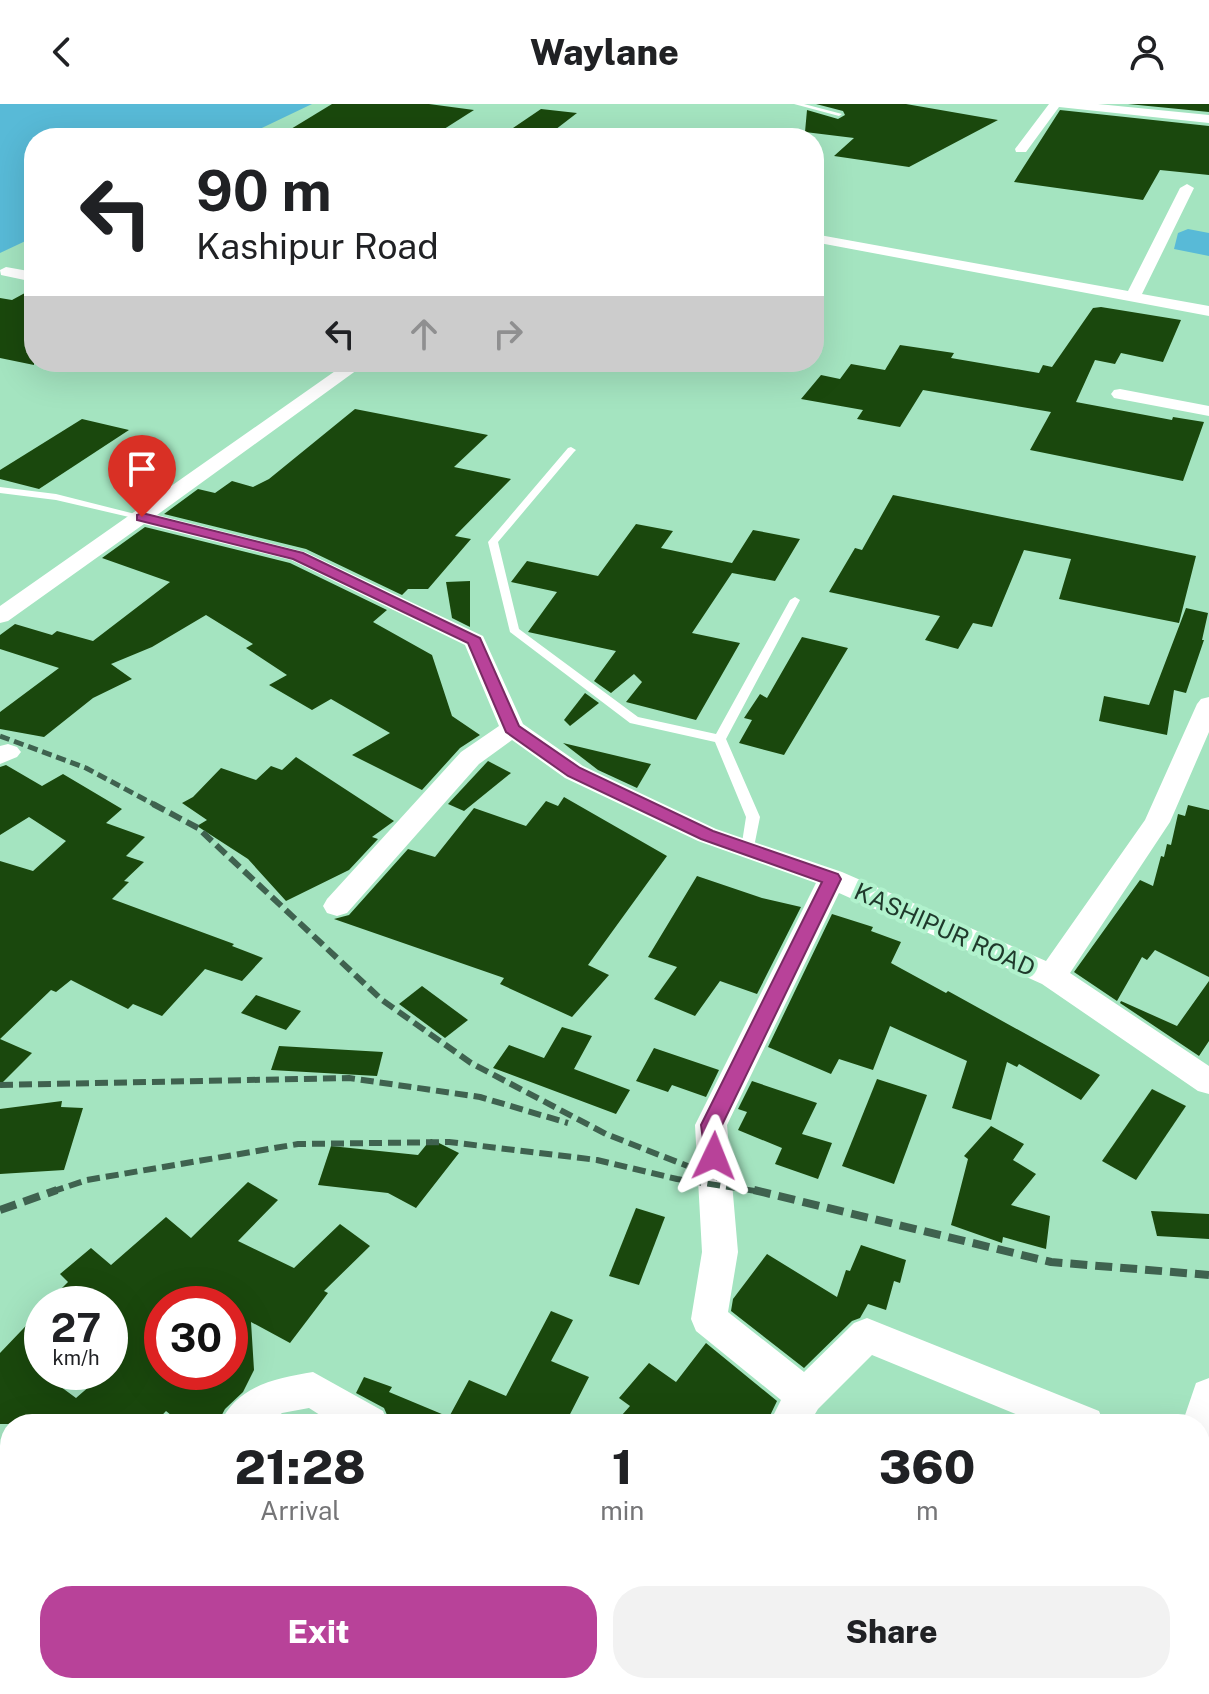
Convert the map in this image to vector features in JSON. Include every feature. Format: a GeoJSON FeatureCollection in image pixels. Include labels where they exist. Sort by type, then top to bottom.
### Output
{"type":"FeatureCollection","features":[{"type":"Feature","properties":{"kind":"street"},"geometry":{"type":"LineString","coordinates":[[1021,149],[1055,104]]}},
{"type":"Feature","properties":{"kind":"street"},"geometry":{"type":"LineString","coordinates":[[1063,104],[1209,119]]}},
{"type":"Feature","properties":{"kind":"street"},"geometry":{"type":"LineString","coordinates":[[1132,298],[1187,188]]}},
{"type":"Feature","properties":{"kind":"street"},"geometry":{"type":"LineString","coordinates":[[824,240],[1209,311]]}},
{"type":"Feature","properties":{"kind":"street"},"geometry":{"type":"LineString","coordinates":[[6,272],[24,275]]}},
{"type":"Feature","properties":{"kind":"street"},"geometry":{"type":"LineString","coordinates":[[0,616],[345,372]]}},
{"type":"Feature","properties":{"kind":"street"},"geometry":{"type":"LineString","coordinates":[[1120,394],[1209,411]]}},
{"type":"Feature","properties":{"kind":"street"},"geometry":{"type":"LineString","coordinates":[[142,517],[298,556],[475,641],[512,728],[470,758],[337,906]]}},
{"type":"Feature","properties":{"kind":"street"},"geometry":{"type":"LineString","coordinates":[[1052,976],[1157,822],[1208,710]]}},
{"type":"Feature","properties":{"kind":"street","name":"KASHIPUR ROAD"},"geometry":{"type":"LineString","coordinates":[[512,728],[574,772],[707,835],[832,879],[1052,976],[1209,1082]]}},
{"type":"Feature","properties":{"kind":"street"},"geometry":{"type":"LineString","coordinates":[[832,879],[711,1125],[720,1252],[709,1319],[797,1410],[867,1335],[1061,1414]]}},
{"type":"Feature","properties":{"kind":"street"},"geometry":{"type":"LineString","coordinates":[[251,1414],[273,1396],[313,1390],[353,1414]]}},
{"type":"Feature","properties":{"kind":"lane"},"geometry":{"type":"LineString","coordinates":[[797,104],[839,114]]}},
{"type":"Feature","properties":{"kind":"lane"},"geometry":{"type":"LineString","coordinates":[[571,450],[493,542],[514,630],[634,720],[720,739]]}},
{"type":"Feature","properties":{"kind":"lane"},"geometry":{"type":"LineString","coordinates":[[0,490],[56,497],[142,517]]}},
{"type":"Feature","properties":{"kind":"lane"},"geometry":{"type":"LineString","coordinates":[[720,739],[795,600]]}},
{"type":"Feature","properties":{"kind":"lane"},"geometry":{"type":"LineString","coordinates":[[720,739],[753,817],[748,849]]}},
{"type":"Feature","properties":{"kind":"shaded area"},"geometry":{"type":"Polygon","coordinates":[[[0,104],[312,104],[262,128],[24,128],[24,242],[0,253],[0,104]]]}},
{"type":"Feature","properties":{"kind":"shaded area"},"geometry":{"type":"Polygon","coordinates":[[[1188,229],[1209,233],[1209,256],[1174,249],[1178,233],[1188,229]]]}},
{"type":"Feature","properties":{"kind":"building"},"geometry":{"type":"Polygon","coordinates":[[[332,104],[429,104],[474,110],[446,128],[293,128],[332,104]]]}},
{"type":"Feature","properties":{"kind":"building"},"geometry":{"type":"Polygon","coordinates":[[[816,104],[906,104],[998,120],[909,167],[834,156],[854,138],[824,134],[824,128],[805,128],[807,110],[838,119],[845,115],[843,111],[816,104]]]}},
{"type":"Feature","properties":{"kind":"building"},"geometry":{"type":"Polygon","coordinates":[[[1128,104],[1209,104],[1209,112],[1128,104]]]}},
{"type":"Feature","properties":{"kind":"building"},"geometry":{"type":"Polygon","coordinates":[[[541,109],[577,113],[558,128],[513,128],[541,109]]]}},
{"type":"Feature","properties":{"kind":"building"},"geometry":{"type":"Polygon","coordinates":[[[1060,110],[1209,126],[1209,175],[1160,170],[1143,200],[1014,182],[1060,110]]]}},
{"type":"Feature","properties":{"kind":"building"},"geometry":{"type":"Polygon","coordinates":[[[24,293],[24,363],[0,358],[0,298],[12,300],[24,293]]]}},
{"type":"Feature","properties":{"kind":"building"},"geometry":{"type":"Polygon","coordinates":[[[1093,308],[1181,320],[1163,362],[1121,353],[1115,364],[1095,360],[1076,402],[1172,420],[1173,417],[1204,422],[1183,481],[1030,450],[1051,412],[923,390],[900,427],[857,419],[863,410],[801,399],[821,375],[840,379],[851,364],[885,370],[900,345],[954,353],[951,358],[1039,373],[1043,365],[1052,367],[1093,308]]]}},
{"type":"Feature","properties":{"kind":"building"},"geometry":{"type":"Polygon","coordinates":[[[355,409],[488,435],[454,467],[511,479],[455,536],[471,539],[428,589],[408,589],[402,595],[306,549],[164,514],[198,489],[215,493],[232,481],[253,487],[269,479],[355,409]]]}},
{"type":"Feature","properties":{"kind":"building"},"geometry":{"type":"Polygon","coordinates":[[[82,419],[129,430],[39,489],[0,479],[0,470],[82,419]]]}},
{"type":"Feature","properties":{"kind":"building"},"geometry":{"type":"Polygon","coordinates":[[[893,495],[1196,556],[1179,623],[1059,599],[1071,559],[1024,550],[992,627],[973,623],[958,649],[925,640],[940,616],[829,592],[855,548],[862,550],[893,495]]]}},
{"type":"Feature","properties":{"kind":"building"},"geometry":{"type":"Polygon","coordinates":[[[636,524],[673,531],[661,548],[732,563],[753,530],[800,539],[775,581],[732,573],[692,633],[740,643],[696,720],[626,702],[642,682],[634,674],[611,693],[594,681],[616,651],[528,632],[557,592],[511,582],[527,561],[598,576],[636,524]]]}},
{"type":"Feature","properties":{"kind":"building"},"geometry":{"type":"Polygon","coordinates":[[[145,527],[290,563],[387,610],[373,622],[432,655],[452,716],[480,735],[460,748],[422,790],[352,755],[390,733],[331,699],[312,710],[269,685],[287,675],[246,648],[253,644],[206,615],[152,647],[111,664],[132,679],[93,698],[44,737],[0,729],[0,712],[59,668],[0,649],[0,635],[15,624],[52,635],[57,631],[93,641],[170,582],[102,558],[145,527]]]}},
{"type":"Feature","properties":{"kind":"building"},"geometry":{"type":"Polygon","coordinates":[[[470,581],[470,627],[452,618],[446,582],[470,581]]]}},
{"type":"Feature","properties":{"kind":"building"},"geometry":{"type":"Polygon","coordinates":[[[1186,608],[1208,613],[1204,640],[1186,693],[1174,690],[1167,735],[1099,721],[1104,696],[1149,705],[1186,608]]]}},
{"type":"Feature","properties":{"kind":"building"},"geometry":{"type":"Polygon","coordinates":[[[802,637],[848,648],[784,755],[739,743],[752,720],[744,718],[760,694],[767,698],[802,637]]]}},
{"type":"Feature","properties":{"kind":"building"},"geometry":{"type":"Polygon","coordinates":[[[585,693],[599,703],[570,726],[564,720],[585,693]]]}},
{"type":"Feature","properties":{"kind":"building"},"geometry":{"type":"Polygon","coordinates":[[[563,743],[651,764],[637,788],[598,770],[563,743]]]}},
{"type":"Feature","properties":{"kind":"building"},"geometry":{"type":"Polygon","coordinates":[[[296,757],[394,821],[372,837],[378,839],[349,870],[286,901],[248,859],[197,826],[207,820],[182,803],[193,797],[221,768],[256,780],[271,766],[282,770],[296,757]]]}},
{"type":"Feature","properties":{"kind":"building"},"geometry":{"type":"Polygon","coordinates":[[[488,761],[511,773],[464,811],[448,804],[488,761]]]}},
{"type":"Feature","properties":{"kind":"building"},"geometry":{"type":"Polygon","coordinates":[[[6,765],[42,786],[63,774],[122,809],[106,823],[145,837],[126,856],[144,862],[124,881],[129,882],[112,899],[234,944],[232,946],[263,958],[242,981],[205,969],[162,1016],[133,1004],[128,1009],[71,980],[56,992],[51,990],[0,1039],[0,861],[33,871],[66,841],[29,817],[0,835],[0,767],[6,765]]]}},
{"type":"Feature","properties":{"kind":"building"},"geometry":{"type":"Polygon","coordinates":[[[564,797],[667,856],[588,965],[609,975],[572,1017],[500,984],[504,978],[334,919],[349,915],[408,849],[435,857],[474,808],[526,826],[546,801],[558,806],[564,797]]]}},
{"type":"Feature","properties":{"kind":"building"},"geometry":{"type":"Polygon","coordinates":[[[1188,805],[1209,810],[1209,977],[1155,950],[1147,960],[1142,957],[1117,1001],[1074,972],[1140,880],[1153,886],[1161,856],[1164,857],[1167,844],[1171,845],[1178,814],[1185,816],[1188,805]]]}},
{"type":"Feature","properties":{"kind":"building"},"geometry":{"type":"Polygon","coordinates":[[[697,876],[762,898],[801,907],[757,994],[720,981],[695,1016],[654,999],[677,967],[648,957],[697,876]]]}},
{"type":"Feature","properties":{"kind":"building"},"geometry":{"type":"Polygon","coordinates":[[[832,914],[873,927],[871,931],[901,942],[891,963],[1100,1075],[1081,1100],[1019,1064],[1017,1067],[1007,1062],[991,1120],[952,1108],[967,1061],[890,1026],[873,1070],[839,1059],[831,1074],[768,1047],[832,914]]]}},
{"type":"Feature","properties":{"kind":"building"},"geometry":{"type":"Polygon","coordinates":[[[1209,981],[1209,1041],[1199,1056],[1120,1003],[1177,1026],[1209,981]]]}},
{"type":"Feature","properties":{"kind":"building"},"geometry":{"type":"Polygon","coordinates":[[[422,986],[468,1020],[445,1038],[399,1004],[422,986]]]}},
{"type":"Feature","properties":{"kind":"building"},"geometry":{"type":"Polygon","coordinates":[[[256,995],[301,1011],[286,1030],[241,1013],[256,995]]]}},
{"type":"Feature","properties":{"kind":"building"},"geometry":{"type":"Polygon","coordinates":[[[562,1027],[592,1036],[574,1069],[630,1090],[616,1114],[493,1068],[509,1045],[544,1058],[562,1027]]]}},
{"type":"Feature","properties":{"kind":"building"},"geometry":{"type":"Polygon","coordinates":[[[0,1039],[32,1053],[0,1085],[0,1039]]]}},
{"type":"Feature","properties":{"kind":"building"},"geometry":{"type":"Polygon","coordinates":[[[279,1046],[383,1052],[377,1076],[271,1070],[279,1046]]]}},
{"type":"Feature","properties":{"kind":"building"},"geometry":{"type":"Polygon","coordinates":[[[654,1048],[719,1070],[706,1097],[672,1085],[668,1092],[636,1081],[654,1048]]]}},
{"type":"Feature","properties":{"kind":"building"},"geometry":{"type":"Polygon","coordinates":[[[877,1079],[927,1095],[894,1184],[842,1166],[877,1079]]]}},
{"type":"Feature","properties":{"kind":"building"},"geometry":{"type":"Polygon","coordinates":[[[752,1081],[817,1103],[802,1134],[832,1143],[818,1179],[775,1164],[782,1148],[738,1130],[747,1112],[738,1109],[752,1081]]]}},
{"type":"Feature","properties":{"kind":"building"},"geometry":{"type":"Polygon","coordinates":[[[1152,1089],[1186,1106],[1136,1180],[1102,1161],[1152,1089]]]}},
{"type":"Feature","properties":{"kind":"building"},"geometry":{"type":"Polygon","coordinates":[[[62,1101],[61,1107],[83,1108],[64,1170],[0,1174],[0,1109],[62,1101]]]}},
{"type":"Feature","properties":{"kind":"building"},"geometry":{"type":"Polygon","coordinates":[[[991,1126],[1024,1144],[1013,1160],[1036,1174],[1011,1205],[1050,1216],[1046,1249],[1003,1237],[1002,1243],[951,1225],[968,1159],[964,1156],[991,1126]]]}},
{"type":"Feature","properties":{"kind":"building"},"geometry":{"type":"Polygon","coordinates":[[[431,1139],[459,1153],[416,1208],[388,1193],[318,1185],[331,1146],[418,1155],[431,1139]]]}},
{"type":"Feature","properties":{"kind":"building"},"geometry":{"type":"Polygon","coordinates":[[[248,1182],[278,1200],[238,1241],[294,1268],[340,1224],[370,1246],[324,1291],[328,1293],[290,1343],[251,1322],[254,1370],[248,1382],[248,1286],[144,1286],[144,1390],[244,1390],[222,1414],[170,1414],[166,1411],[163,1414],[0,1414],[0,1353],[24,1328],[24,1390],[65,1390],[76,1398],[85,1390],[128,1390],[128,1286],[64,1286],[68,1282],[60,1274],[91,1248],[111,1265],[166,1217],[191,1238],[248,1182]]]}},
{"type":"Feature","properties":{"kind":"building"},"geometry":{"type":"Polygon","coordinates":[[[636,1208],[665,1217],[639,1285],[609,1276],[636,1208]]]}},
{"type":"Feature","properties":{"kind":"building"},"geometry":{"type":"Polygon","coordinates":[[[1151,1211],[1209,1214],[1209,1239],[1157,1236],[1151,1211]]]}},
{"type":"Feature","properties":{"kind":"building"},"geometry":{"type":"Polygon","coordinates":[[[861,1245],[906,1260],[900,1283],[894,1281],[886,1310],[868,1304],[860,1318],[852,1321],[804,1368],[731,1311],[733,1299],[767,1254],[837,1297],[846,1270],[850,1271],[861,1245]]]}},
{"type":"Feature","properties":{"kind":"building"},"geometry":{"type":"Polygon","coordinates":[[[551,1311],[573,1320],[551,1361],[589,1377],[570,1414],[451,1414],[469,1380],[506,1396],[551,1311]]]}},
{"type":"Feature","properties":{"kind":"building"},"geometry":{"type":"Polygon","coordinates":[[[706,1343],[777,1401],[771,1414],[623,1414],[630,1406],[619,1398],[649,1363],[676,1382],[706,1343]]]}},
{"type":"Feature","properties":{"kind":"building"},"geometry":{"type":"Polygon","coordinates":[[[364,1377],[392,1387],[389,1392],[442,1414],[387,1414],[384,1408],[356,1393],[364,1377]]]}},
{"type":"Feature","properties":{"kind":"railway"},"geometry":{"type":"LineString","coordinates":[[0,736],[86,768],[157,806]]}},
{"type":"Feature","properties":{"kind":"railway"},"geometry":{"type":"LineString","coordinates":[[153,804],[198,828],[382,1000],[471,1063],[606,1134],[718,1178]]}},
{"type":"Feature","properties":{"kind":"railway"},"geometry":{"type":"LineString","coordinates":[[0,1085],[349,1078],[480,1097],[568,1123]]}},
{"type":"Feature","properties":{"kind":"railway"},"geometry":{"type":"LineString","coordinates":[[57,1190],[87,1180],[298,1144],[449,1142],[597,1160],[677,1179],[762,1192]]}},
{"type":"Feature","properties":{"kind":"railway"},"geometry":{"type":"LineString","coordinates":[[0,1210],[57,1190]]}},
{"type":"Feature","properties":{"kind":"railway"},"geometry":{"type":"LineString","coordinates":[[51,1192],[57,1190]]}},
{"type":"Feature","properties":{"kind":"railway"},"geometry":{"type":"LineString","coordinates":[[754,1190],[1051,1262],[1209,1275]]}},
{"type":"Feature","properties":{"kind":"route"},"geometry":{"type":"LineString","coordinates":[[142,517],[298,556],[475,641],[512,728],[574,772],[707,835],[832,879],[711,1125],[714,1156]]}}]}
